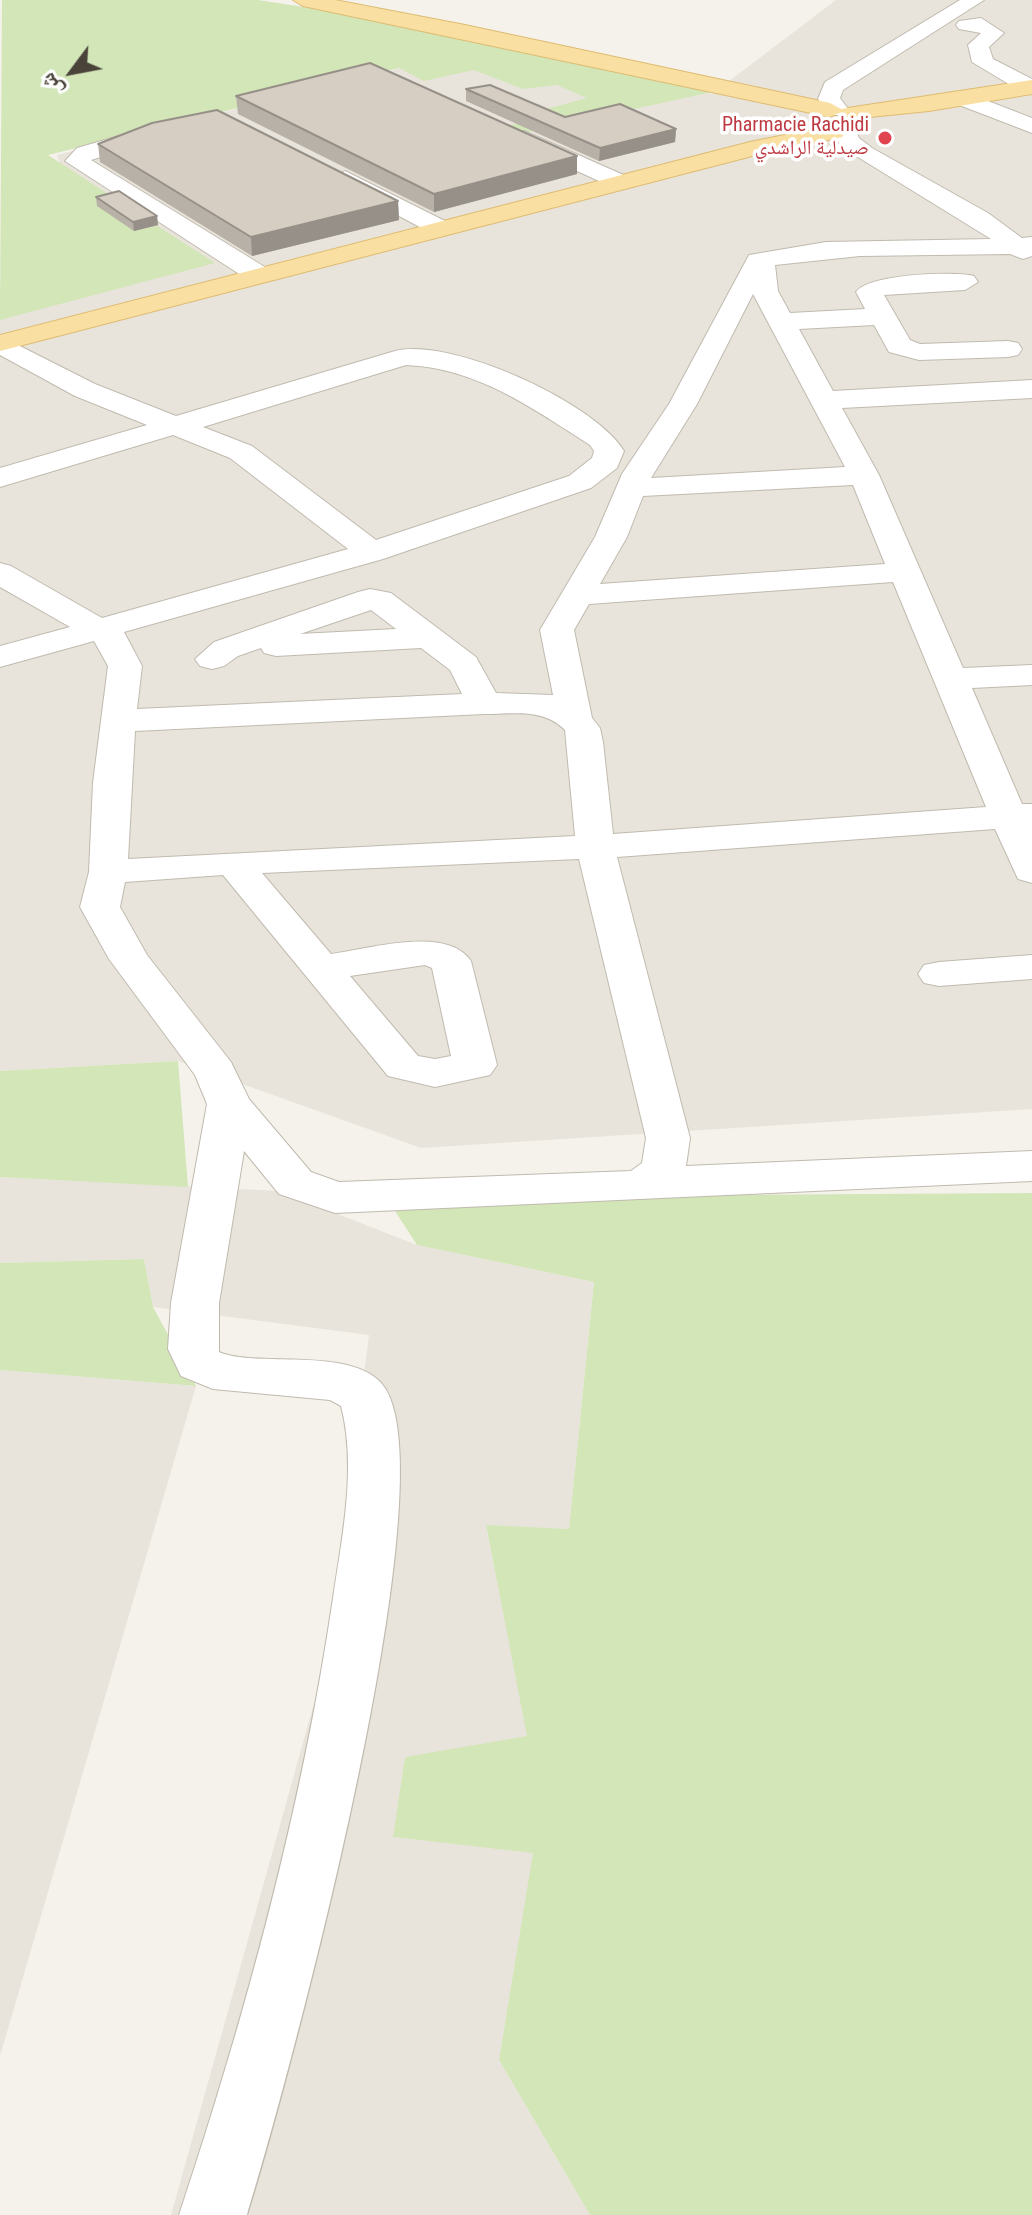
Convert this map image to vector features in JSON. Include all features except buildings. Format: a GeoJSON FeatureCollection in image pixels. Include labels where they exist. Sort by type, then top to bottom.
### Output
{"type":"FeatureCollection","features":[{"type":"Feature","properties":{"kind":"main road"},"geometry":{"type":"LineString","coordinates":[[303,0],[772,97],[844,120]]}},
{"type":"Feature","properties":{"kind":"main road"},"geometry":{"type":"LineString","coordinates":[[0,344],[758,147],[844,120],[1031,87]]}},
{"type":"Feature","properties":{"kind":"main road"},"geometry":{"type":"LineString","coordinates":[[772,97],[803,119]]}},
{"type":"Feature","properties":{"kind":"main road"},"geometry":{"type":"LineString","coordinates":[[758,147],[803,119],[844,120]]}},
{"type":"Feature","properties":{"kind":"street"},"geometry":{"type":"LineString","coordinates":[[974,0],[833,87],[829,99],[844,120],[848,141],[1027,250]]}},
{"type":"Feature","properties":{"kind":"street"},"geometry":{"type":"LineString","coordinates":[[966,25],[981,24],[994,33],[978,45],[983,62],[1031,87]]}},
{"type":"Feature","properties":{"kind":"street"},"geometry":{"type":"LineString","coordinates":[[962,98],[1032,126]]}},
{"type":"Feature","properties":{"kind":"street"},"geometry":{"type":"LineString","coordinates":[[179,125],[85,153],[77,161],[259,275]]}},
{"type":"Feature","properties":{"kind":"street"},"geometry":{"type":"LineString","coordinates":[[502,128],[620,182]]}},
{"type":"Feature","properties":{"kind":"street"},"geometry":{"type":"LineString","coordinates":[[323,167],[440,228]]}},
{"type":"Feature","properties":{"kind":"street"},"geometry":{"type":"LineString","coordinates":[[575,720],[557,630],[611,537],[631,488],[655,444],[683,404],[758,260],[792,252],[832,249],[1027,250]]}},
{"type":"Feature","properties":{"kind":"street"},"geometry":{"type":"LineString","coordinates":[[758,260],[762,263],[765,291],[864,475],[950,679],[1020,815],[1032,871]]}},
{"type":"Feature","properties":{"kind":"street"},"geometry":{"type":"LineString","coordinates":[[965,282],[872,289],[869,292],[899,346],[919,352],[1008,349]]}},
{"type":"Feature","properties":{"kind":"street"},"geometry":{"type":"LineString","coordinates":[[780,322],[883,316]]}},
{"type":"Feature","properties":{"kind":"street"},"geometry":{"type":"LineString","coordinates":[[0,344],[85,390],[178,424],[250,458],[372,552]]}},
{"type":"Feature","properties":{"kind":"street"},"geometry":{"type":"LineString","coordinates":[[0,478],[391,360],[434,357],[484,370],[602,439],[609,451],[606,462],[580,482],[372,552],[0,657]]}},
{"type":"Feature","properties":{"kind":"street"},"geometry":{"type":"LineString","coordinates":[[825,400],[1028,395]]}},
{"type":"Feature","properties":{"kind":"street"},"geometry":{"type":"LineString","coordinates":[[631,488],[864,475]]}},
{"type":"Feature","properties":{"kind":"street"},"geometry":{"type":"LineString","coordinates":[[579,595],[904,572]]}},
{"type":"Feature","properties":{"kind":"street"},"geometry":{"type":"LineString","coordinates":[[0,573],[110,636],[125,666],[118,721],[108,872],[100,907],[110,928],[164,1007],[216,1072],[229,1104],[295,1183],[335,1198],[390,1198],[1032,1166]]}},
{"type":"Feature","properties":{"kind":"street"},"geometry":{"type":"LineString","coordinates":[[219,654],[431,637],[464,664],[484,703]]}},
{"type":"Feature","properties":{"kind":"street"},"geometry":{"type":"LineString","coordinates":[[950,679],[1032,675]]}},
{"type":"Feature","properties":{"kind":"street"},"geometry":{"type":"LineString","coordinates":[[118,721],[484,703],[549,705],[575,720],[582,728],[585,742],[595,847],[668,1138],[664,1172],[646,1183]]}},
{"type":"Feature","properties":{"kind":"street"},"geometry":{"type":"LineString","coordinates":[[108,872],[233,863],[595,847],[1020,815]]}},
{"type":"Feature","properties":{"kind":"street"},"geometry":{"type":"LineString","coordinates":[[233,863],[321,968]]}},
{"type":"Feature","properties":{"kind":"street"},"geometry":{"type":"LineString","coordinates":[[939,974],[1032,967]]}},
{"type":"Feature","properties":{"kind":"street"},"geometry":{"type":"LineString","coordinates":[[213,2215],[231,2163],[309,1870],[368,1552],[375,1446],[370,1406],[355,1387],[333,1381],[213,1371],[199,1363],[193,1349],[195,1303],[229,1104]]}},
{"type":"Feature","properties":{"kind":"shaded area"},"geometry":{"type":"Polygon","coordinates":[[[836,0],[1032,0],[1032,1109],[421,1148],[178,1061],[0,1071],[0,286],[69,195],[57,155],[348,80],[489,48],[712,94],[836,0]]]}},
{"type":"Feature","properties":{"kind":"shaded area"},"geometry":{"type":"Polygon","coordinates":[[[0,1177],[279,1191],[417,1245],[594,1282],[569,1529],[486,1526],[528,1736],[405,1758],[394,1837],[534,1852],[499,2060],[590,2215],[171,2215],[330,1646],[369,1335],[153,1307],[144,1259],[0,1263],[0,1177]]]}},
{"type":"Feature","properties":{"kind":"shaded area"},"geometry":{"type":"Polygon","coordinates":[[[0,1370],[196,1386],[0,2056],[0,1370]]]}},
{"type":"Feature","properties":{"kind":"green space"},"geometry":{"type":"Polygon","coordinates":[[[2,0],[258,0],[350,14],[717,91],[524,133],[502,128],[531,119],[524,115],[587,98],[557,85],[523,89],[474,70],[424,81],[399,68],[48,155],[215,263],[0,320],[2,0]]]}},
{"type":"Feature","properties":{"kind":"green space"},"geometry":{"type":"Polygon","coordinates":[[[178,1061],[188,1187],[0,1177],[0,1071],[178,1061]]]}},
{"type":"Feature","properties":{"kind":"green space"},"geometry":{"type":"Polygon","coordinates":[[[1032,1193],[1032,2215],[590,2215],[499,2060],[533,1853],[393,1837],[405,1757],[527,1736],[486,1525],[569,1529],[594,1282],[417,1245],[386,1197],[1032,1193]]]}},
{"type":"Feature","properties":{"kind":"green space"},"geometry":{"type":"Polygon","coordinates":[[[144,1259],[153,1307],[196,1386],[0,1370],[0,1263],[144,1259]]]}},
{"type":"Feature","properties":{"kind":"place","name":"Pharmacie Rachidi صيدلية الراشدي"},"geometry":{"type":"Point","coordinates":[885,138]}}]}
